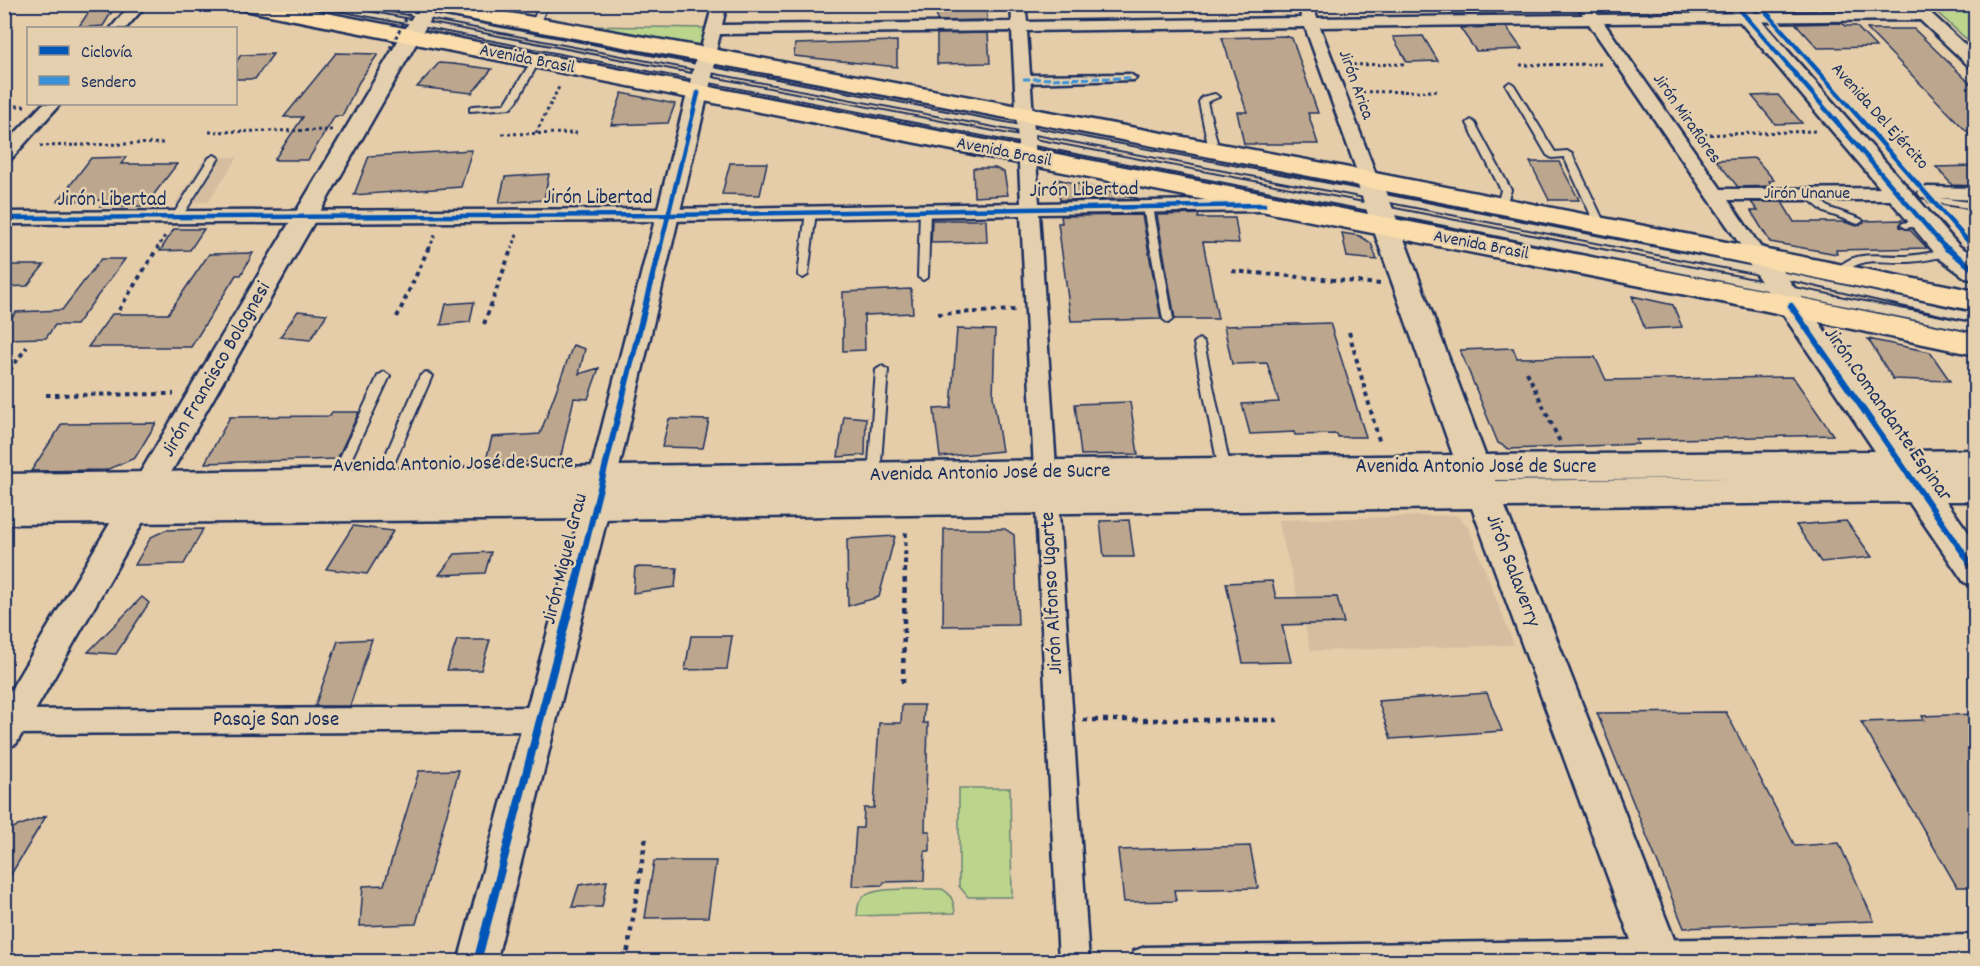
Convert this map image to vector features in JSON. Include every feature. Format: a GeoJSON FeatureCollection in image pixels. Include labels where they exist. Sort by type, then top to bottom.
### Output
{"type":"FeatureCollection","features":[{"type":"Feature","properties":{"kind":"main road","name":"Avenida Brasil"},"geometry":{"type":"LineString","coordinates":[[244,4],[415,18],[539,15],[702,75],[1026,137],[1214,150],[1377,203],[1774,280],[1839,272],[1976,301]]}},
{"type":"Feature","properties":{"kind":"main road","name":"Avenida Del Ejército"},"geometry":{"type":"LineString","coordinates":[[1753,11],[1844,131],[1900,194],[1976,250]]}},
{"type":"Feature","properties":{"kind":"main road","name":"Avenida Del Ejército"},"geometry":{"type":"LineString","coordinates":[[1753,11],[1923,210],[1949,252],[1976,271]]}},
{"type":"Feature","properties":{"kind":"main road","name":"Avenida Brasil"},"geometry":{"type":"LineString","coordinates":[[415,18],[526,60],[568,68],[702,75],[1026,137],[1264,205],[1377,203],[1502,205],[1600,224],[1976,345]]}},
{"type":"Feature","properties":{"kind":"main road","name":"Jirón Salaverry"},"geometry":{"type":"LineString","coordinates":[[1377,203],[1478,481],[1659,957]]}},
{"type":"Feature","properties":{"kind":"main road","name":"Jirón Comandante Espinar"},"geometry":{"type":"LineString","coordinates":[[1774,280],[1976,572]]}},
{"type":"Feature","properties":{"kind":"main road","name":"Avenida Antonio José de Sucre"},"geometry":{"type":"LineString","coordinates":[[4,487],[142,497],[600,492],[874,475],[1047,486],[1910,477],[1976,463]]}},
{"type":"Feature","properties":{"kind":"main road","name":"Avenida Antonio José de Sucre"},"geometry":{"type":"LineString","coordinates":[[4,510],[142,497],[334,483],[380,482],[600,492],[907,501],[1225,471],[1387,469],[1478,481],[1572,468],[1910,477],[1976,488]]}},
{"type":"Feature","properties":{"kind":"street"},"geometry":{"type":"LineString","coordinates":[[119,27],[140,4]]}},
{"type":"Feature","properties":{"kind":"street"},"geometry":{"type":"LineString","coordinates":[[702,75],[720,4]]}},
{"type":"Feature","properties":{"kind":"street","name":"Jirón Alfonso Ugarte"},"geometry":{"type":"LineString","coordinates":[[1018,4],[1074,962]]}},
{"type":"Feature","properties":{"kind":"street","name":"Jirón Arica"},"geometry":{"type":"LineString","coordinates":[[1304,4],[1377,203]]}},
{"type":"Feature","properties":{"kind":"street","name":"Jirón Miraflores"},"geometry":{"type":"LineString","coordinates":[[1583,4],[1774,280]]}},
{"type":"Feature","properties":{"kind":"street"},"geometry":{"type":"LineString","coordinates":[[713,30],[1593,19],[1753,11],[1919,10],[1976,64]]}},
{"type":"Feature","properties":{"kind":"street","name":"Jirón Francisco Bolognesi"},"geometry":{"type":"LineString","coordinates":[[7,728],[358,130],[415,18]]}},
{"type":"Feature","properties":{"kind":"street","name":"Jirón Miguel Grau"},"geometry":{"type":"LineString","coordinates":[[477,962],[600,492],[702,75]]}},
{"type":"Feature","properties":{"kind":"street"},"geometry":{"type":"LineString","coordinates":[[1023,79],[1130,78]]}},
{"type":"Feature","properties":{"kind":"street"},"geometry":{"type":"LineString","coordinates":[[9,151],[50,105]]}},
{"type":"Feature","properties":{"kind":"street","name":"Jirón Unanue"},"geometry":{"type":"LineString","coordinates":[[1714,195],[1900,194]]}},
{"type":"Feature","properties":{"kind":"street"},"geometry":{"type":"LineString","coordinates":[[1923,210],[1975,197]]}},
{"type":"Feature","properties":{"kind":"street","name":"Jirón Libertad"},"geometry":{"type":"LineString","coordinates":[[4,218],[668,215],[1264,205]]}},
{"type":"Feature","properties":{"kind":"street","name":"Pasaje San Jose"},"geometry":{"type":"LineString","coordinates":[[7,728],[541,719]]}},
{"type":"Feature","properties":{"kind":"street"},"geometry":{"type":"LineString","coordinates":[[1145,962],[1659,957],[1976,950]]}},
{"type":"Feature","properties":{"kind":"lane","name":"Avenida Brasil"},"geometry":{"type":"LineString","coordinates":[[312,4],[415,18],[473,36],[702,75]]}},
{"type":"Feature","properties":{"kind":"lane","name":"Avenida Brasil"},"geometry":{"type":"LineString","coordinates":[[359,4],[415,18],[702,75]]}},
{"type":"Feature","properties":{"kind":"lane"},"geometry":{"type":"LineString","coordinates":[[395,4],[415,18]]}},
{"type":"Feature","properties":{"kind":"lane"},"geometry":{"type":"LineString","coordinates":[[473,36],[526,60],[513,101],[508,106],[473,109]]}},
{"type":"Feature","properties":{"kind":"lane"},"geometry":{"type":"LineString","coordinates":[[1510,85],[1552,155],[1567,154],[1600,224]]}},
{"type":"Feature","properties":{"kind":"lane"},"geometry":{"type":"LineString","coordinates":[[1214,150],[1203,102],[1205,99],[1215,97]]}},
{"type":"Feature","properties":{"kind":"lane"},"geometry":{"type":"LineString","coordinates":[[1471,123],[1506,190],[1502,205]]}},
{"type":"Feature","properties":{"kind":"lane","name":"Avenida Brasil"},"geometry":{"type":"LineString","coordinates":[[1026,137],[1377,203]]}},
{"type":"Feature","properties":{"kind":"lane","name":"Avenida Brasil"},"geometry":{"type":"LineString","coordinates":[[1026,137],[1976,318]]}},
{"type":"Feature","properties":{"kind":"lane"},"geometry":{"type":"LineString","coordinates":[[176,218],[214,158]]}},
{"type":"Feature","properties":{"kind":"lane"},"geometry":{"type":"LineString","coordinates":[[1808,194],[1827,210],[1858,222]]}},
{"type":"Feature","properties":{"kind":"lane"},"geometry":{"type":"LineString","coordinates":[[1148,207],[1168,319]]}},
{"type":"Feature","properties":{"kind":"lane"},"geometry":{"type":"LineString","coordinates":[[923,277],[925,210]]}},
{"type":"Feature","properties":{"kind":"lane"},"geometry":{"type":"LineString","coordinates":[[803,275],[811,212]]}},
{"type":"Feature","properties":{"kind":"lane"},"geometry":{"type":"LineString","coordinates":[[1839,272],[1847,263],[1856,259],[1902,254],[1914,258],[1949,252]]}},
{"type":"Feature","properties":{"kind":"lane","name":"Avenida Brasil"},"geometry":{"type":"LineString","coordinates":[[1774,280],[1976,328]]}},
{"type":"Feature","properties":{"kind":"lane"},"geometry":{"type":"LineString","coordinates":[[1200,343],[1225,471]]}},
{"type":"Feature","properties":{"kind":"lane"},"geometry":{"type":"LineString","coordinates":[[874,475],[882,370]]}},
{"type":"Feature","properties":{"kind":"lane"},"geometry":{"type":"LineString","coordinates":[[334,483],[384,376]]}},
{"type":"Feature","properties":{"kind":"lane"},"geometry":{"type":"LineString","coordinates":[[380,482],[426,376]]}},
{"type":"Feature","properties":{"kind":"path"},"geometry":{"type":"LineString","coordinates":[[1327,65],[1407,64]]}},
{"type":"Feature","properties":{"kind":"path"},"geometry":{"type":"LineString","coordinates":[[1520,65],[1624,64]]}},
{"type":"Feature","properties":{"kind":"path"},"geometry":{"type":"LineString","coordinates":[[536,133],[568,68]]}},
{"type":"Feature","properties":{"kind":"path"},"geometry":{"type":"LineString","coordinates":[[1337,93],[1439,91]]}},
{"type":"Feature","properties":{"kind":"path"},"geometry":{"type":"LineString","coordinates":[[209,132],[358,130]]}},
{"type":"Feature","properties":{"kind":"path"},"geometry":{"type":"LineString","coordinates":[[1674,136],[1844,131]]}},
{"type":"Feature","properties":{"kind":"path"},"geometry":{"type":"LineString","coordinates":[[502,134],[578,133]]}},
{"type":"Feature","properties":{"kind":"path"},"geometry":{"type":"LineString","coordinates":[[9,151],[165,143]]}},
{"type":"Feature","properties":{"kind":"path"},"geometry":{"type":"LineString","coordinates":[[484,324],[524,216]]}},
{"type":"Feature","properties":{"kind":"path"},"geometry":{"type":"LineString","coordinates":[[397,317],[443,217]]}},
{"type":"Feature","properties":{"kind":"path"},"geometry":{"type":"LineString","coordinates":[[119,310],[176,218]]}},
{"type":"Feature","properties":{"kind":"path"},"geometry":{"type":"LineString","coordinates":[[1232,271],[1407,286]]}},
{"type":"Feature","properties":{"kind":"path"},"geometry":{"type":"LineString","coordinates":[[938,314],[1036,309]]}},
{"type":"Feature","properties":{"kind":"path"},"geometry":{"type":"LineString","coordinates":[[1348,332],[1387,469]]}},
{"type":"Feature","properties":{"kind":"path"},"geometry":{"type":"LineString","coordinates":[[4,378],[27,347]]}},
{"type":"Feature","properties":{"kind":"path"},"geometry":{"type":"LineString","coordinates":[[1527,372],[1572,468]]}},
{"type":"Feature","properties":{"kind":"path"},"geometry":{"type":"LineString","coordinates":[[46,395],[203,394]]}},
{"type":"Feature","properties":{"kind":"path"},"geometry":{"type":"LineString","coordinates":[[903,683],[907,501]]}},
{"type":"Feature","properties":{"kind":"path"},"geometry":{"type":"LineString","coordinates":[[1060,720],[1277,720]]}},
{"type":"Feature","properties":{"kind":"path"},"geometry":{"type":"LineString","coordinates":[[626,962],[646,836]]}},
{"type":"Feature","properties":{"kind":"shaded area"},"geometry":{"type":"Polygon","coordinates":[[[206,157],[238,157],[208,202],[175,203],[206,157]]]}},
{"type":"Feature","properties":{"kind":"shaded area"},"geometry":{"type":"Polygon","coordinates":[[[1456,515],[1468,526],[1514,645],[1311,651],[1278,520],[1456,515]]]}},
{"type":"Feature","properties":{"kind":"green space"},"geometry":{"type":"Polygon","coordinates":[[[1929,5],[1975,5],[1975,47],[1929,5]]]}},
{"type":"Feature","properties":{"kind":"green space"},"geometry":{"type":"Polygon","coordinates":[[[589,26],[706,28],[700,46],[589,26]]]}},
{"type":"Feature","properties":{"kind":"green space"},"geometry":{"type":"Polygon","coordinates":[[[959,788],[1010,788],[1012,897],[968,897],[959,886],[959,788]]]}},
{"type":"Feature","properties":{"kind":"green space"},"geometry":{"type":"Polygon","coordinates":[[[942,889],[952,899],[955,913],[857,916],[859,902],[862,898],[877,891],[942,889]]]}},
{"type":"Feature","properties":{"kind":"building"},"geometry":{"type":"Polygon","coordinates":[[[936,4],[986,4],[987,20],[937,21],[936,4]]]}},
{"type":"Feature","properties":{"kind":"building"},"geometry":{"type":"Polygon","coordinates":[[[1444,4],[1490,4],[1496,14],[1451,14],[1444,4]]]}},
{"type":"Feature","properties":{"kind":"building"},"geometry":{"type":"Polygon","coordinates":[[[116,5],[103,26],[79,27],[92,7],[116,5]]]}},
{"type":"Feature","properties":{"kind":"building"},"geometry":{"type":"Polygon","coordinates":[[[1842,23],[1845,26],[1856,26],[1876,47],[1818,48],[1796,24],[1842,23]]]}},
{"type":"Feature","properties":{"kind":"building"},"geometry":{"type":"Polygon","coordinates":[[[1506,27],[1522,49],[1476,51],[1460,28],[1506,27]]]}},
{"type":"Feature","properties":{"kind":"building"},"geometry":{"type":"Polygon","coordinates":[[[1867,29],[1914,29],[1976,89],[1976,141],[1867,29]]]}},
{"type":"Feature","properties":{"kind":"building"},"geometry":{"type":"Polygon","coordinates":[[[988,33],[990,63],[937,64],[937,34],[988,33]]]}},
{"type":"Feature","properties":{"kind":"building"},"geometry":{"type":"Polygon","coordinates":[[[1285,36],[1292,38],[1318,113],[1308,113],[1318,144],[1244,144],[1237,112],[1247,112],[1222,38],[1285,36]]]}},
{"type":"Feature","properties":{"kind":"building"},"geometry":{"type":"Polygon","coordinates":[[[1423,36],[1438,61],[1407,62],[1393,37],[1423,36]]]}},
{"type":"Feature","properties":{"kind":"building"},"geometry":{"type":"Polygon","coordinates":[[[897,41],[897,67],[794,56],[795,44],[897,41]]]}},
{"type":"Feature","properties":{"kind":"building"},"geometry":{"type":"Polygon","coordinates":[[[336,53],[378,54],[359,82],[342,116],[335,116],[308,160],[274,160],[303,117],[284,117],[336,53]]]}},
{"type":"Feature","properties":{"kind":"building"},"geometry":{"type":"Polygon","coordinates":[[[273,54],[255,79],[237,79],[237,61],[241,55],[273,54]]]}},
{"type":"Feature","properties":{"kind":"building"},"geometry":{"type":"Polygon","coordinates":[[[439,63],[492,69],[472,93],[417,87],[439,63]]]}},
{"type":"Feature","properties":{"kind":"building"},"geometry":{"type":"Polygon","coordinates":[[[622,93],[675,104],[668,123],[611,125],[622,93]]]}},
{"type":"Feature","properties":{"kind":"building"},"geometry":{"type":"Polygon","coordinates":[[[1778,95],[1802,123],[1775,124],[1752,96],[1778,95]]]}},
{"type":"Feature","properties":{"kind":"building"},"geometry":{"type":"Polygon","coordinates":[[[472,150],[461,187],[354,195],[369,156],[472,150]]]}},
{"type":"Feature","properties":{"kind":"building"},"geometry":{"type":"Polygon","coordinates":[[[126,157],[121,164],[177,164],[145,206],[100,206],[104,200],[58,201],[91,158],[126,157]]]}},
{"type":"Feature","properties":{"kind":"building"},"geometry":{"type":"Polygon","coordinates":[[[1755,158],[1774,180],[1769,181],[1772,186],[1738,187],[1716,160],[1755,158]]]}},
{"type":"Feature","properties":{"kind":"building"},"geometry":{"type":"Polygon","coordinates":[[[1530,162],[1559,162],[1579,200],[1549,200],[1530,162]]]}},
{"type":"Feature","properties":{"kind":"building"},"geometry":{"type":"Polygon","coordinates":[[[730,163],[767,163],[760,195],[722,194],[730,163]]]}},
{"type":"Feature","properties":{"kind":"building"},"geometry":{"type":"Polygon","coordinates":[[[1976,166],[1976,186],[1952,185],[1936,167],[1976,166]]]}},
{"type":"Feature","properties":{"kind":"building"},"geometry":{"type":"Polygon","coordinates":[[[973,168],[995,168],[1004,172],[1008,195],[974,197],[973,168]]]}},
{"type":"Feature","properties":{"kind":"building"},"geometry":{"type":"Polygon","coordinates":[[[549,174],[544,200],[499,203],[505,177],[549,174]]]}},
{"type":"Feature","properties":{"kind":"building"},"geometry":{"type":"Polygon","coordinates":[[[1057,179],[1141,199],[1060,200],[1057,179]]]}},
{"type":"Feature","properties":{"kind":"building"},"geometry":{"type":"Polygon","coordinates":[[[1751,202],[1782,202],[1794,222],[1844,222],[1857,226],[1865,221],[1902,220],[1900,227],[1910,230],[1927,248],[1836,250],[1837,254],[1770,242],[1751,211],[1758,211],[1751,202]]]}},
{"type":"Feature","properties":{"kind":"building"},"geometry":{"type":"Polygon","coordinates":[[[1199,214],[1198,218],[1235,218],[1239,243],[1203,242],[1218,319],[1175,319],[1157,215],[1199,214]]]}},
{"type":"Feature","properties":{"kind":"building"},"geometry":{"type":"Polygon","coordinates":[[[1142,215],[1161,319],[1071,321],[1058,223],[1062,223],[1061,216],[1142,215]]]}},
{"type":"Feature","properties":{"kind":"building"},"geometry":{"type":"Polygon","coordinates":[[[932,220],[986,220],[987,242],[931,243],[932,220]]]}},
{"type":"Feature","properties":{"kind":"building"},"geometry":{"type":"Polygon","coordinates":[[[174,229],[204,229],[190,250],[160,251],[174,229]]]}},
{"type":"Feature","properties":{"kind":"building"},"geometry":{"type":"Polygon","coordinates":[[[1342,233],[1360,236],[1371,243],[1377,260],[1347,257],[1342,233]]]}},
{"type":"Feature","properties":{"kind":"building"},"geometry":{"type":"Polygon","coordinates":[[[253,253],[241,275],[236,275],[191,347],[88,347],[112,314],[168,314],[209,254],[253,253]]]}},
{"type":"Feature","properties":{"kind":"building"},"geometry":{"type":"Polygon","coordinates":[[[101,259],[125,259],[76,325],[55,325],[46,338],[4,339],[4,328],[16,312],[62,310],[101,259]]]}},
{"type":"Feature","properties":{"kind":"building"},"geometry":{"type":"Polygon","coordinates":[[[4,265],[44,265],[27,286],[4,287],[4,265]]]}},
{"type":"Feature","properties":{"kind":"building"},"geometry":{"type":"Polygon","coordinates":[[[911,289],[913,313],[864,315],[865,350],[843,351],[843,292],[911,289]]]}},
{"type":"Feature","properties":{"kind":"building"},"geometry":{"type":"Polygon","coordinates":[[[1632,296],[1673,305],[1682,327],[1645,329],[1632,296]]]}},
{"type":"Feature","properties":{"kind":"building"},"geometry":{"type":"Polygon","coordinates":[[[474,302],[470,322],[441,325],[446,304],[474,302]]]}},
{"type":"Feature","properties":{"kind":"building"},"geometry":{"type":"Polygon","coordinates":[[[298,311],[327,314],[310,340],[280,337],[298,311]]]}},
{"type":"Feature","properties":{"kind":"building"},"geometry":{"type":"Polygon","coordinates":[[[1330,323],[1366,437],[1338,437],[1337,434],[1295,435],[1294,432],[1250,434],[1242,404],[1279,402],[1267,363],[1232,364],[1224,326],[1330,323]]]}},
{"type":"Feature","properties":{"kind":"building"},"geometry":{"type":"Polygon","coordinates":[[[957,329],[995,330],[993,396],[1002,451],[940,457],[934,409],[951,408],[957,329]]]}},
{"type":"Feature","properties":{"kind":"building"},"geometry":{"type":"Polygon","coordinates":[[[1868,339],[1930,352],[1950,381],[1893,379],[1868,339]]]}},
{"type":"Feature","properties":{"kind":"building"},"geometry":{"type":"Polygon","coordinates":[[[573,345],[585,349],[579,374],[599,368],[588,399],[574,398],[560,460],[485,464],[492,437],[540,434],[573,345]]]}},
{"type":"Feature","properties":{"kind":"building"},"geometry":{"type":"Polygon","coordinates":[[[1513,348],[1517,358],[1595,357],[1606,380],[1793,377],[1833,435],[1636,440],[1638,444],[1509,449],[1498,443],[1460,350],[1513,348]]]}},
{"type":"Feature","properties":{"kind":"building"},"geometry":{"type":"Polygon","coordinates":[[[1130,402],[1138,454],[1081,455],[1075,404],[1130,402]]]}},
{"type":"Feature","properties":{"kind":"building"},"geometry":{"type":"Polygon","coordinates":[[[332,412],[359,412],[337,459],[205,463],[230,417],[330,416],[332,412]]]}},
{"type":"Feature","properties":{"kind":"building"},"geometry":{"type":"Polygon","coordinates":[[[844,416],[866,418],[865,455],[838,457],[844,416]]]}},
{"type":"Feature","properties":{"kind":"building"},"geometry":{"type":"Polygon","coordinates":[[[669,419],[709,420],[703,448],[662,447],[669,419]]]}},
{"type":"Feature","properties":{"kind":"building"},"geometry":{"type":"Polygon","coordinates":[[[156,423],[135,458],[106,470],[31,471],[62,424],[156,423]]]}},
{"type":"Feature","properties":{"kind":"building"},"geometry":{"type":"Polygon","coordinates":[[[1129,520],[1134,557],[1104,557],[1100,521],[1129,520]]]}},
{"type":"Feature","properties":{"kind":"building"},"geometry":{"type":"Polygon","coordinates":[[[1846,521],[1872,557],[1821,562],[1796,525],[1846,521]]]}},
{"type":"Feature","properties":{"kind":"building"},"geometry":{"type":"Polygon","coordinates":[[[353,526],[393,531],[367,574],[326,569],[353,526]]]}},
{"type":"Feature","properties":{"kind":"building"},"geometry":{"type":"Polygon","coordinates":[[[203,529],[184,564],[135,565],[151,537],[166,530],[203,529]]]}},
{"type":"Feature","properties":{"kind":"building"},"geometry":{"type":"Polygon","coordinates":[[[944,529],[1005,529],[1014,535],[1018,625],[943,626],[944,529]]]}},
{"type":"Feature","properties":{"kind":"building"},"geometry":{"type":"Polygon","coordinates":[[[895,536],[879,597],[848,606],[847,539],[895,536]]]}},
{"type":"Feature","properties":{"kind":"building"},"geometry":{"type":"Polygon","coordinates":[[[491,552],[485,573],[439,575],[455,554],[491,552]]]}},
{"type":"Feature","properties":{"kind":"building"},"geometry":{"type":"Polygon","coordinates":[[[635,567],[677,568],[675,587],[633,593],[635,567]]]}},
{"type":"Feature","properties":{"kind":"building"},"geometry":{"type":"Polygon","coordinates":[[[1272,581],[1276,598],[1337,597],[1344,623],[1282,625],[1291,662],[1243,663],[1226,583],[1272,581]]]}},
{"type":"Feature","properties":{"kind":"building"},"geometry":{"type":"Polygon","coordinates":[[[142,597],[149,603],[116,654],[88,652],[142,597]]]}},
{"type":"Feature","properties":{"kind":"building"},"geometry":{"type":"Polygon","coordinates":[[[691,636],[732,636],[727,669],[685,670],[691,636]]]}},
{"type":"Feature","properties":{"kind":"building"},"geometry":{"type":"Polygon","coordinates":[[[372,639],[350,706],[315,706],[338,641],[372,639]]]}},
{"type":"Feature","properties":{"kind":"building"},"geometry":{"type":"Polygon","coordinates":[[[457,640],[490,640],[481,670],[447,670],[457,640]]]}},
{"type":"Feature","properties":{"kind":"building"},"geometry":{"type":"Polygon","coordinates":[[[1487,693],[1502,731],[1391,739],[1378,701],[1487,693]]]}},
{"type":"Feature","properties":{"kind":"building"},"geometry":{"type":"Polygon","coordinates":[[[902,705],[924,705],[923,723],[928,723],[925,831],[930,831],[930,851],[925,851],[924,881],[852,886],[856,828],[863,828],[864,808],[874,808],[879,723],[901,723],[902,705]]]}},
{"type":"Feature","properties":{"kind":"building"},"geometry":{"type":"Polygon","coordinates":[[[1726,712],[1795,846],[1839,843],[1874,921],[1684,928],[1597,713],[1726,712]]]}},
{"type":"Feature","properties":{"kind":"building"},"geometry":{"type":"Polygon","coordinates":[[[1976,714],[1976,887],[1957,887],[1861,722],[1924,720],[1922,716],[1976,714]]]}},
{"type":"Feature","properties":{"kind":"building"},"geometry":{"type":"Polygon","coordinates":[[[459,770],[416,924],[360,926],[363,886],[384,885],[419,771],[459,770]]]}},
{"type":"Feature","properties":{"kind":"building"},"geometry":{"type":"Polygon","coordinates":[[[46,816],[4,886],[4,831],[46,816]]]}},
{"type":"Feature","properties":{"kind":"building"},"geometry":{"type":"Polygon","coordinates":[[[1250,846],[1258,888],[1174,890],[1176,901],[1124,902],[1118,850],[1250,846]]]}},
{"type":"Feature","properties":{"kind":"building"},"geometry":{"type":"Polygon","coordinates":[[[654,861],[716,861],[708,917],[645,918],[654,861]]]}},
{"type":"Feature","properties":{"kind":"building"},"geometry":{"type":"Polygon","coordinates":[[[607,881],[602,907],[572,907],[579,885],[607,881]]]}},
{"type":"Feature","properties":{"kind":"marked path"},"geometry":{"type":"LineString","coordinates":[[1023,79],[1130,78]]}},
{"type":"Feature","properties":{"kind":"cycle path"},"geometry":{"type":"LineString","coordinates":[[1735,4],[1949,252],[1976,271]]}},
{"type":"Feature","properties":{"kind":"cycle path"},"geometry":{"type":"LineString","coordinates":[[1759,4],[1976,250]]}},
{"type":"Feature","properties":{"kind":"cycle path"},"geometry":{"type":"LineString","coordinates":[[477,962],[596,506],[698,93]]}},
{"type":"Feature","properties":{"kind":"cycle path"},"geometry":{"type":"LineString","coordinates":[[4,218],[668,215],[1264,205]]}},
{"type":"Feature","properties":{"kind":"cycle path"},"geometry":{"type":"LineString","coordinates":[[1791,306],[1976,572]]}}]}
